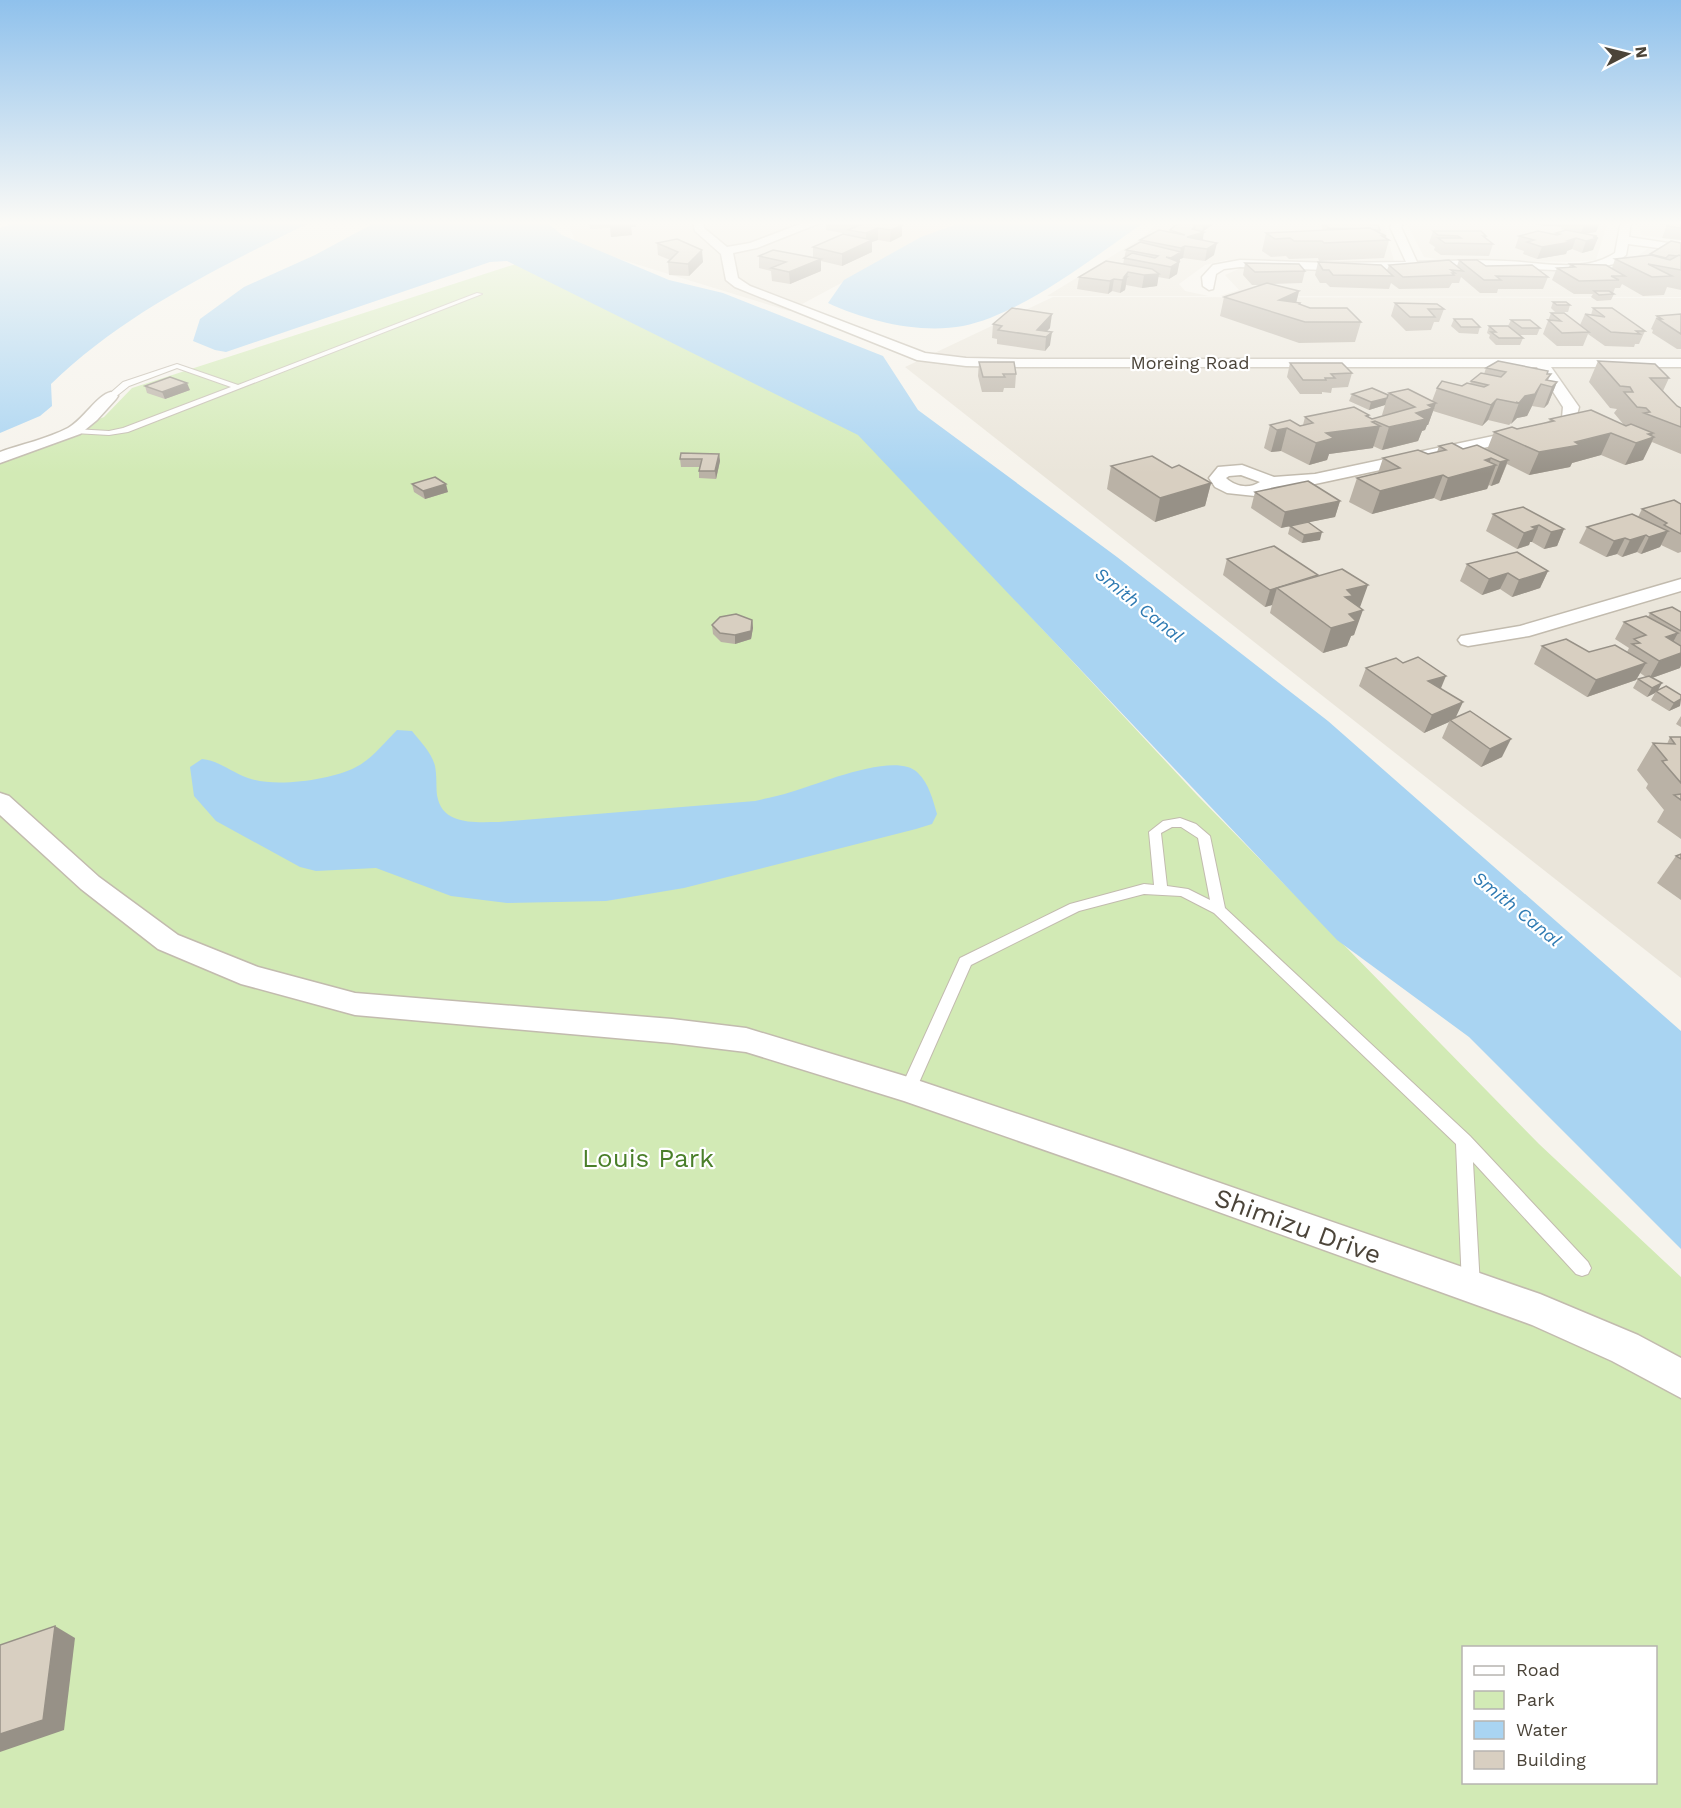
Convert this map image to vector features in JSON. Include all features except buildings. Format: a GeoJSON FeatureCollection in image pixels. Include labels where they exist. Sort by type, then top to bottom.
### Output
{"type":"FeatureCollection","features":[{"type":"Feature","properties":{"kind":"street","name":"Moreing Road"},"geometry":{"type":"LineString","coordinates":[[798,305],[906,352],[939,360],[1018,363],[1681,363]]}},
{"type":"Feature","properties":{"kind":"street"},"geometry":{"type":"LineString","coordinates":[[1269,482],[1316,479],[1544,430],[1570,420],[1570,406],[1541,363]]}},
{"type":"Feature","properties":{"kind":"street"},"geometry":{"type":"LineString","coordinates":[[0,458],[74,431],[92,417],[111,396]]}},
{"type":"Feature","properties":{"kind":"street"},"geometry":{"type":"LineString","coordinates":[[1468,640],[1522,632],[1681,585]]}},
{"type":"Feature","properties":{"kind":"street","name":"Shimizu Drive"},"geometry":{"type":"LineString","coordinates":[[0,801],[90,883],[168,942],[251,976],[354,1004],[672,1031],[746,1040],[908,1090],[1125,1164],[1540,1311],[1625,1348],[1681,1379]]}},
{"type":"Feature","properties":{"kind":"lane"},"geometry":{"type":"LineString","coordinates":[[74,431],[109,433],[137,427],[450,305]]}},
{"type":"Feature","properties":{"kind":"lane"},"geometry":{"type":"LineString","coordinates":[[111,396],[126,384],[177,366],[238,387]]}},
{"type":"Feature","properties":{"kind":"lane"},"geometry":{"type":"LineString","coordinates":[[1161,891],[1155,832],[1165,823],[1178,822],[1193,827],[1204,836],[1219,910]]}},
{"type":"Feature","properties":{"kind":"lane"},"geometry":{"type":"LineString","coordinates":[[908,1090],[965,962],[1075,907],[1144,889],[1183,892],[1219,910],[1464,1141],[1582,1268]]}},
{"type":"Feature","properties":{"kind":"lane"},"geometry":{"type":"LineString","coordinates":[[1464,1141],[1471,1288]]}},
{"type":"Feature","properties":{"kind":"shaded area"},"geometry":{"type":"Polygon","coordinates":[[[771,305],[800,305],[789,311],[771,305]]]}},
{"type":"Feature","properties":{"kind":"shaded area"},"geometry":{"type":"Polygon","coordinates":[[[1035,305],[1681,305],[1681,978],[905,367],[1035,305]]]}},
{"type":"Feature","properties":{"kind":"green space","name":"Louis Park"},"geometry":{"type":"Polygon","coordinates":[[[388,305],[612,305],[856,429],[1197,795],[1539,1144],[1681,1277],[1681,1808],[0,1808],[0,458],[104,417],[132,388],[388,305]]]}},
{"type":"Feature","properties":{"kind":"water"},"geometry":{"type":"Polygon","coordinates":[[[0,305],[154,305],[110,334],[51,384],[52,406],[40,416],[0,433],[0,305]]]}},
{"type":"Feature","properties":{"kind":"water"},"geometry":{"type":"Polygon","coordinates":[[[219,305],[363,305],[226,352],[193,341],[200,319],[219,305]]]}},
{"type":"Feature","properties":{"kind":"water","name":"Smith Canal"},"geometry":{"type":"Polygon","coordinates":[[[597,305],[754,305],[883,356],[918,410],[1117,557],[1328,721],[1681,1031],[1681,1249],[1469,1037],[1337,940],[858,435],[597,305]]]}},
{"type":"Feature","properties":{"kind":"water"},"geometry":{"type":"Polygon","coordinates":[[[834,305],[1017,305],[986,319],[946,328],[894,324],[834,305]]]}},
{"type":"Feature","properties":{"kind":"water"},"geometry":{"type":"Polygon","coordinates":[[[397,730],[412,731],[431,756],[436,770],[437,795],[445,812],[452,817],[470,822],[499,822],[755,801],[856,771],[893,765],[907,767],[922,777],[928,787],[937,814],[932,824],[916,829],[684,888],[606,901],[507,903],[451,896],[376,868],[316,871],[300,867],[216,821],[194,796],[190,767],[202,759],[259,781],[287,782],[318,779],[346,772],[362,764],[397,730]]]}}]}
